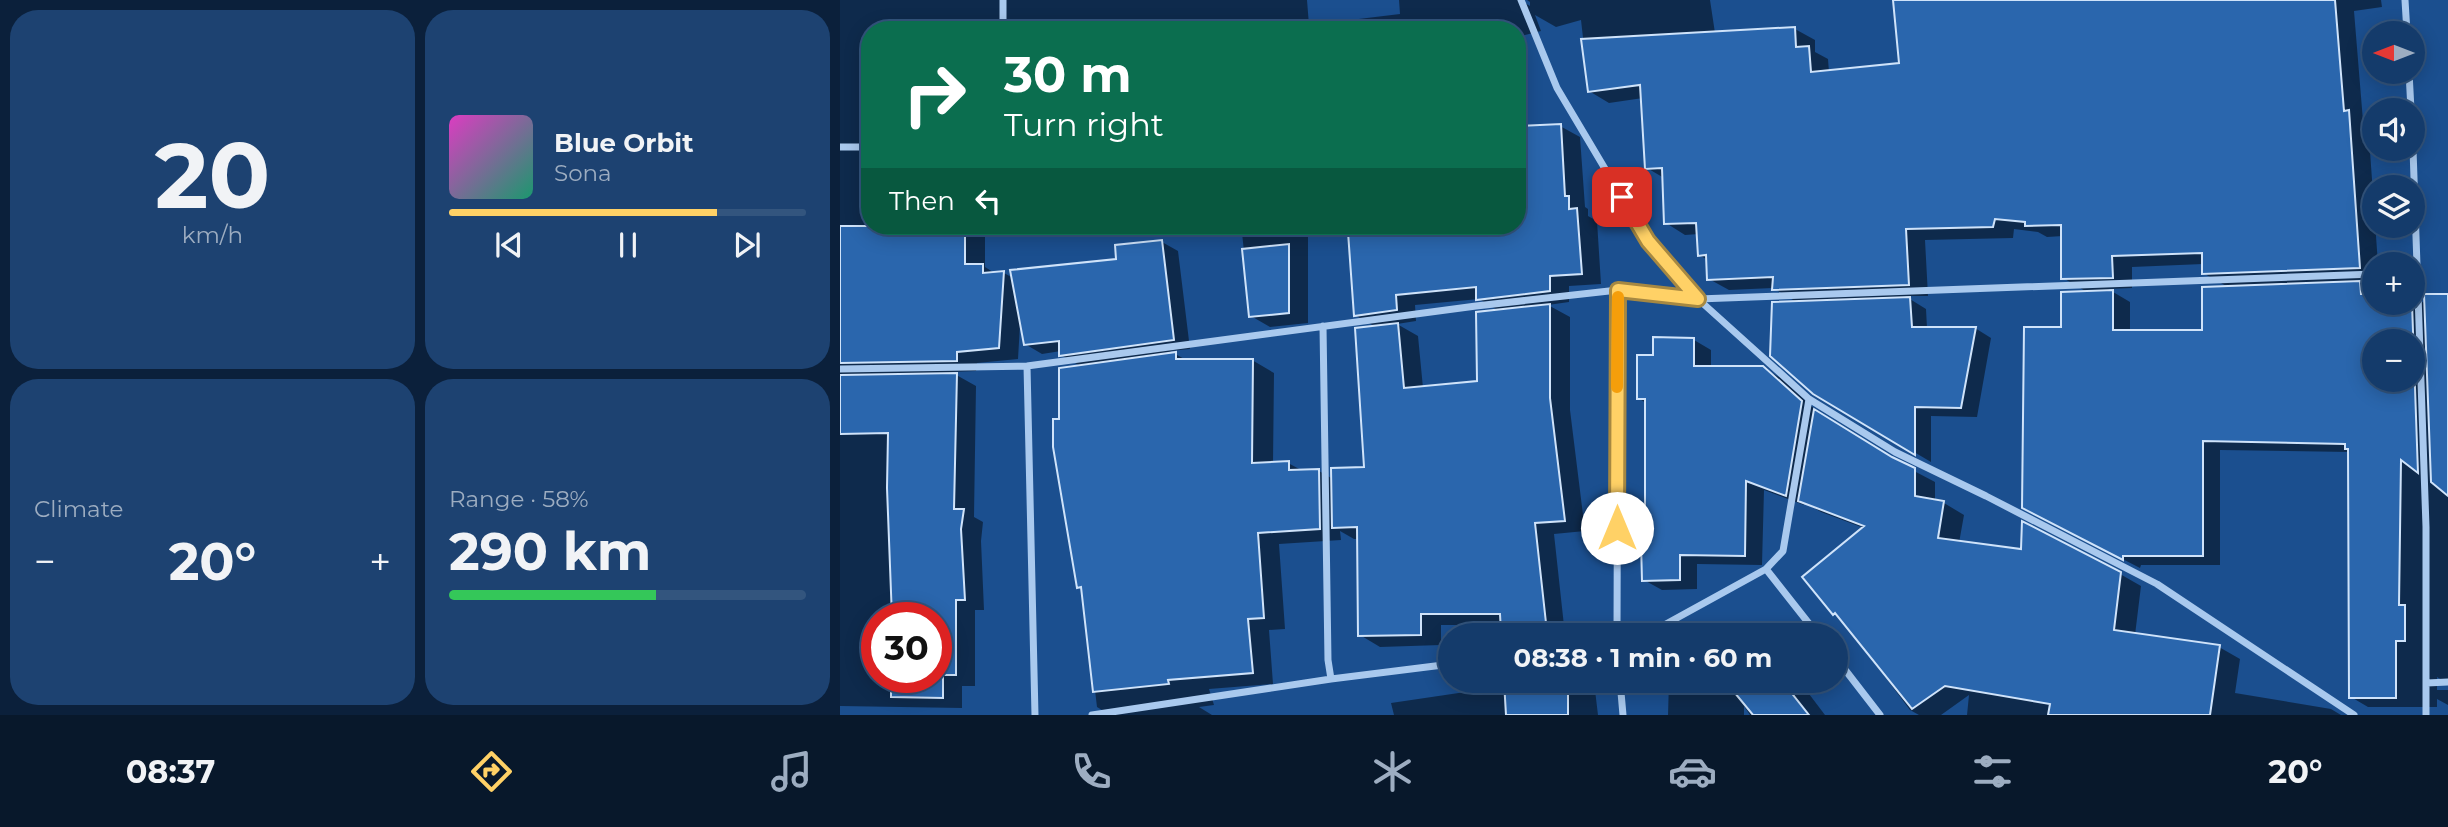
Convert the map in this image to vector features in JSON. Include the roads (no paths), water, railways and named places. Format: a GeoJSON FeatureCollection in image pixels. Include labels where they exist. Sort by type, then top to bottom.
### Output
{"type":"FeatureCollection","features":[{"type":"Feature","properties":{"kind":"street"},"geometry":{"type":"LineString","coordinates":[[1003,0],[1003,21]]}},
{"type":"Feature","properties":{"kind":"street"},"geometry":{"type":"LineString","coordinates":[[1521,0],[1556,88],[1648,241],[1698,299],[1809,399],[1895,453],[1986,496],[2157,584],[2354,715]]}},
{"type":"Feature","properties":{"kind":"street"},"geometry":{"type":"LineString","coordinates":[[2405,0],[2406,21]]}},
{"type":"Feature","properties":{"kind":"street"},"geometry":{"type":"LineString","coordinates":[[840,147],[861,147]]}},
{"type":"Feature","properties":{"kind":"street"},"geometry":{"type":"LineString","coordinates":[[2413,161],[2415,252]]}},
{"type":"Feature","properties":{"kind":"street"},"geometry":{"type":"LineString","coordinates":[[840,369],[1027,366],[1476,306],[1618,290],[1698,299],[2362,274]]}},
{"type":"Feature","properties":{"kind":"street"},"geometry":{"type":"LineString","coordinates":[[1617,623],[1618,290]]}},
{"type":"Feature","properties":{"kind":"street"},"geometry":{"type":"LineString","coordinates":[[2418,315],[2426,527],[2426,715]]}},
{"type":"Feature","properties":{"kind":"street"},"geometry":{"type":"LineString","coordinates":[[1323,326],[1328,646],[1331,679]]}},
{"type":"Feature","properties":{"kind":"street"},"geometry":{"type":"LineString","coordinates":[[1027,366],[1035,715]]}},
{"type":"Feature","properties":{"kind":"street"},"geometry":{"type":"LineString","coordinates":[[1668,623],[1766,569],[1783,551],[1809,399]]}},
{"type":"Feature","properties":{"kind":"street"},"geometry":{"type":"LineString","coordinates":[[1766,569],[1809,623]]}},
{"type":"Feature","properties":{"kind":"street"},"geometry":{"type":"LineString","coordinates":[[1092,715],[1139,711],[1331,679],[1438,666]]}},
{"type":"Feature","properties":{"kind":"street"},"geometry":{"type":"LineString","coordinates":[[1848,674],[1880,715]]}},
{"type":"Feature","properties":{"kind":"street"},"geometry":{"type":"LineString","coordinates":[[2427,682],[2448,682]]}},
{"type":"Feature","properties":{"kind":"street"},"geometry":{"type":"LineString","coordinates":[[1621,693],[1623,715]]}}]}
